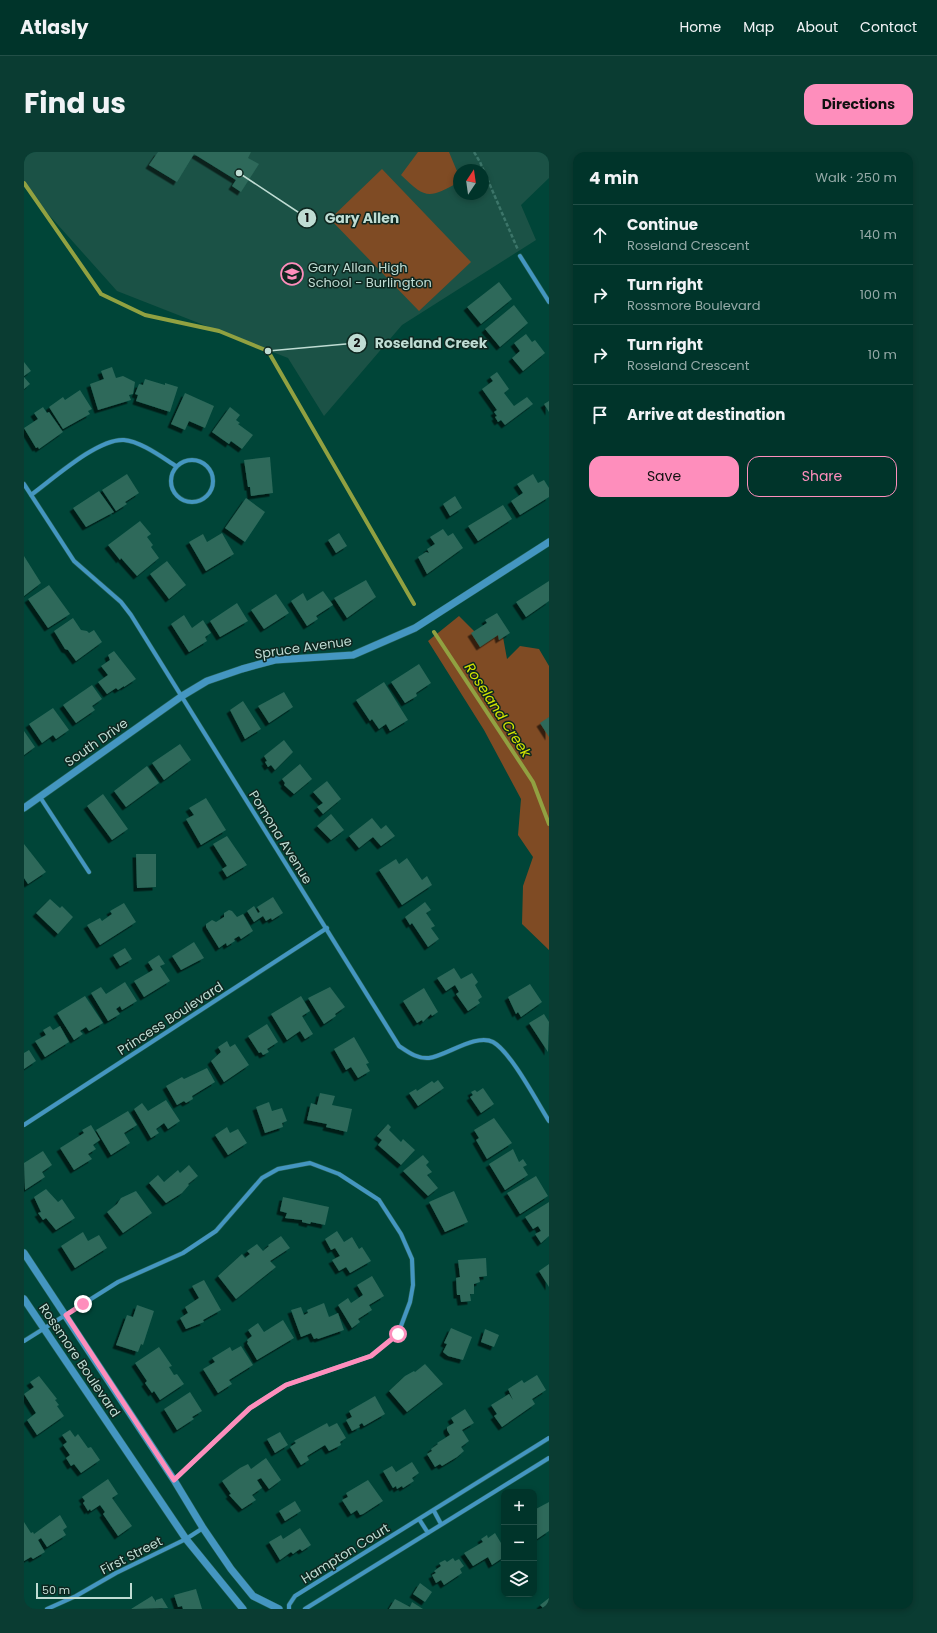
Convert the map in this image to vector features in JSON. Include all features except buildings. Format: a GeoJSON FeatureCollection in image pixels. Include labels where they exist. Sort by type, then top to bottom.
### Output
{"type":"FeatureCollection","features":[{"type":"Feature","properties":{"kind":"street"},"geometry":{"type":"LineString","coordinates":[[520,256],[549,302]]}},
{"type":"Feature","properties":{"kind":"street"},"geometry":{"type":"LineString","coordinates":[[31,495],[95,448],[113,441],[126,440],[144,447],[176,466]]}},
{"type":"Feature","properties":{"kind":"street"},"geometry":{"type":"LineString","coordinates":[[189,460],[204,463],[213,475],[212,490],[202,501],[187,503],[174,494],[170,480],[176,466],[189,460]]}},
{"type":"Feature","properties":{"kind":"street","name":"Pomona Avenue"},"geometry":{"type":"LineString","coordinates":[[24,484],[74,561],[121,602],[131,615],[327,928],[398,1046],[413,1056],[429,1058],[474,1041],[492,1041],[505,1052],[549,1121]]}},
{"type":"Feature","properties":{"kind":"street","name":"Spruce Avenue"},"geometry":{"type":"LineString","coordinates":[[182,696],[207,681],[275,660],[353,655],[415,628],[549,542]]}},
{"type":"Feature","properties":{"kind":"street","name":"South Drive"},"geometry":{"type":"LineString","coordinates":[[24,808],[182,696]]}},
{"type":"Feature","properties":{"kind":"street"},"geometry":{"type":"LineString","coordinates":[[40,796],[88,872]]}},
{"type":"Feature","properties":{"kind":"street","name":"Princess Boulevard"},"geometry":{"type":"LineString","coordinates":[[24,1125],[327,928]]}},
{"type":"Feature","properties":{"kind":"street"},"geometry":{"type":"LineString","coordinates":[[24,1341],[118,1282],[183,1253],[216,1231],[262,1178],[278,1169],[310,1163],[339,1174],[379,1200],[401,1234],[412,1259],[413,1285],[410,1302],[398,1334],[371,1356],[286,1385],[250,1408],[174,1480]]}},
{"type":"Feature","properties":{"kind":"street","name":"Rossmore Boulevard"},"geometry":{"type":"LineString","coordinates":[[24,1253],[174,1480],[203,1528],[232,1570],[253,1596],[279,1609]]}},
{"type":"Feature","properties":{"kind":"street","name":"Rossmore Boulevard"},"geometry":{"type":"LineString","coordinates":[[24,1299],[186,1539],[243,1609]]}},
{"type":"Feature","properties":{"kind":"street","name":"Hampton Court"},"geometry":{"type":"LineString","coordinates":[[289,1609],[289,1605],[295,1596],[434,1511],[549,1438]]}},
{"type":"Feature","properties":{"kind":"street","name":"Hampton Court"},"geometry":{"type":"LineString","coordinates":[[305,1609],[549,1458]]}},
{"type":"Feature","properties":{"kind":"street"},"geometry":{"type":"LineString","coordinates":[[434,1511],[441,1524]]}},
{"type":"Feature","properties":{"kind":"street"},"geometry":{"type":"LineString","coordinates":[[419,1519],[428,1533]]}},
{"type":"Feature","properties":{"kind":"street","name":"First Street"},"geometry":{"type":"LineString","coordinates":[[47,1609],[76,1596],[116,1572],[186,1539],[203,1528]]}},
{"type":"Feature","properties":{"kind":"path"},"geometry":{"type":"LineString","coordinates":[[474,152],[480,162],[520,256]]}},
{"type":"Feature","properties":{"kind":"shaded area","name":"Gary Allan High School - Burlington"},"geometry":{"type":"Polygon","coordinates":[[[24,152],[549,152],[549,178],[521,205],[536,240],[402,325],[324,416],[288,358],[117,291],[24,187],[24,152]]]}},
{"type":"Feature","properties":{"kind":"shaded area"},"geometry":{"type":"Polygon","coordinates":[[[418,152],[449,152],[454,164],[453,185],[434,194],[428,194],[416,189],[401,175],[418,152]]]}},
{"type":"Feature","properties":{"kind":"shaded area"},"geometry":{"type":"Polygon","coordinates":[[[382,169],[471,262],[419,311],[330,219],[382,169]]]}},
{"type":"Feature","properties":{"kind":"shaded area"},"geometry":{"type":"Polygon","coordinates":[[[459,616],[475,632],[486,630],[503,637],[507,659],[520,646],[539,649],[549,666],[549,950],[522,924],[523,886],[533,857],[518,835],[521,799],[484,730],[428,641],[459,616]]]}},
{"type":"Feature","properties":{"kind":"waterway","name":"Roseland Creek"},"geometry":{"type":"LineString","coordinates":[[24,183],[101,294],[145,315],[219,331],[268,351],[414,604]]}},
{"type":"Feature","properties":{"kind":"waterway","name":"Roseland Creek"},"geometry":{"type":"LineString","coordinates":[[434,632],[533,782],[549,824]]}},
{"type":"Feature","properties":{"kind":"place","name":"Gary Allen"},"geometry":{"type":"Point","coordinates":[239,173]}},
{"type":"Feature","properties":{"kind":"place","name":"Gary Allan High School - Burlington"},"geometry":{"type":"Point","coordinates":[292,274]}},
{"type":"Feature","properties":{"kind":"place","name":"Roseland Creek"},"geometry":{"type":"Point","coordinates":[268,351]}},
{"type":"Feature","properties":{"kind":"route"},"geometry":{"type":"LineString","coordinates":[[83,1304],[66,1315],[174,1480],[250,1408],[286,1385],[371,1356],[398,1334]]}}]}
